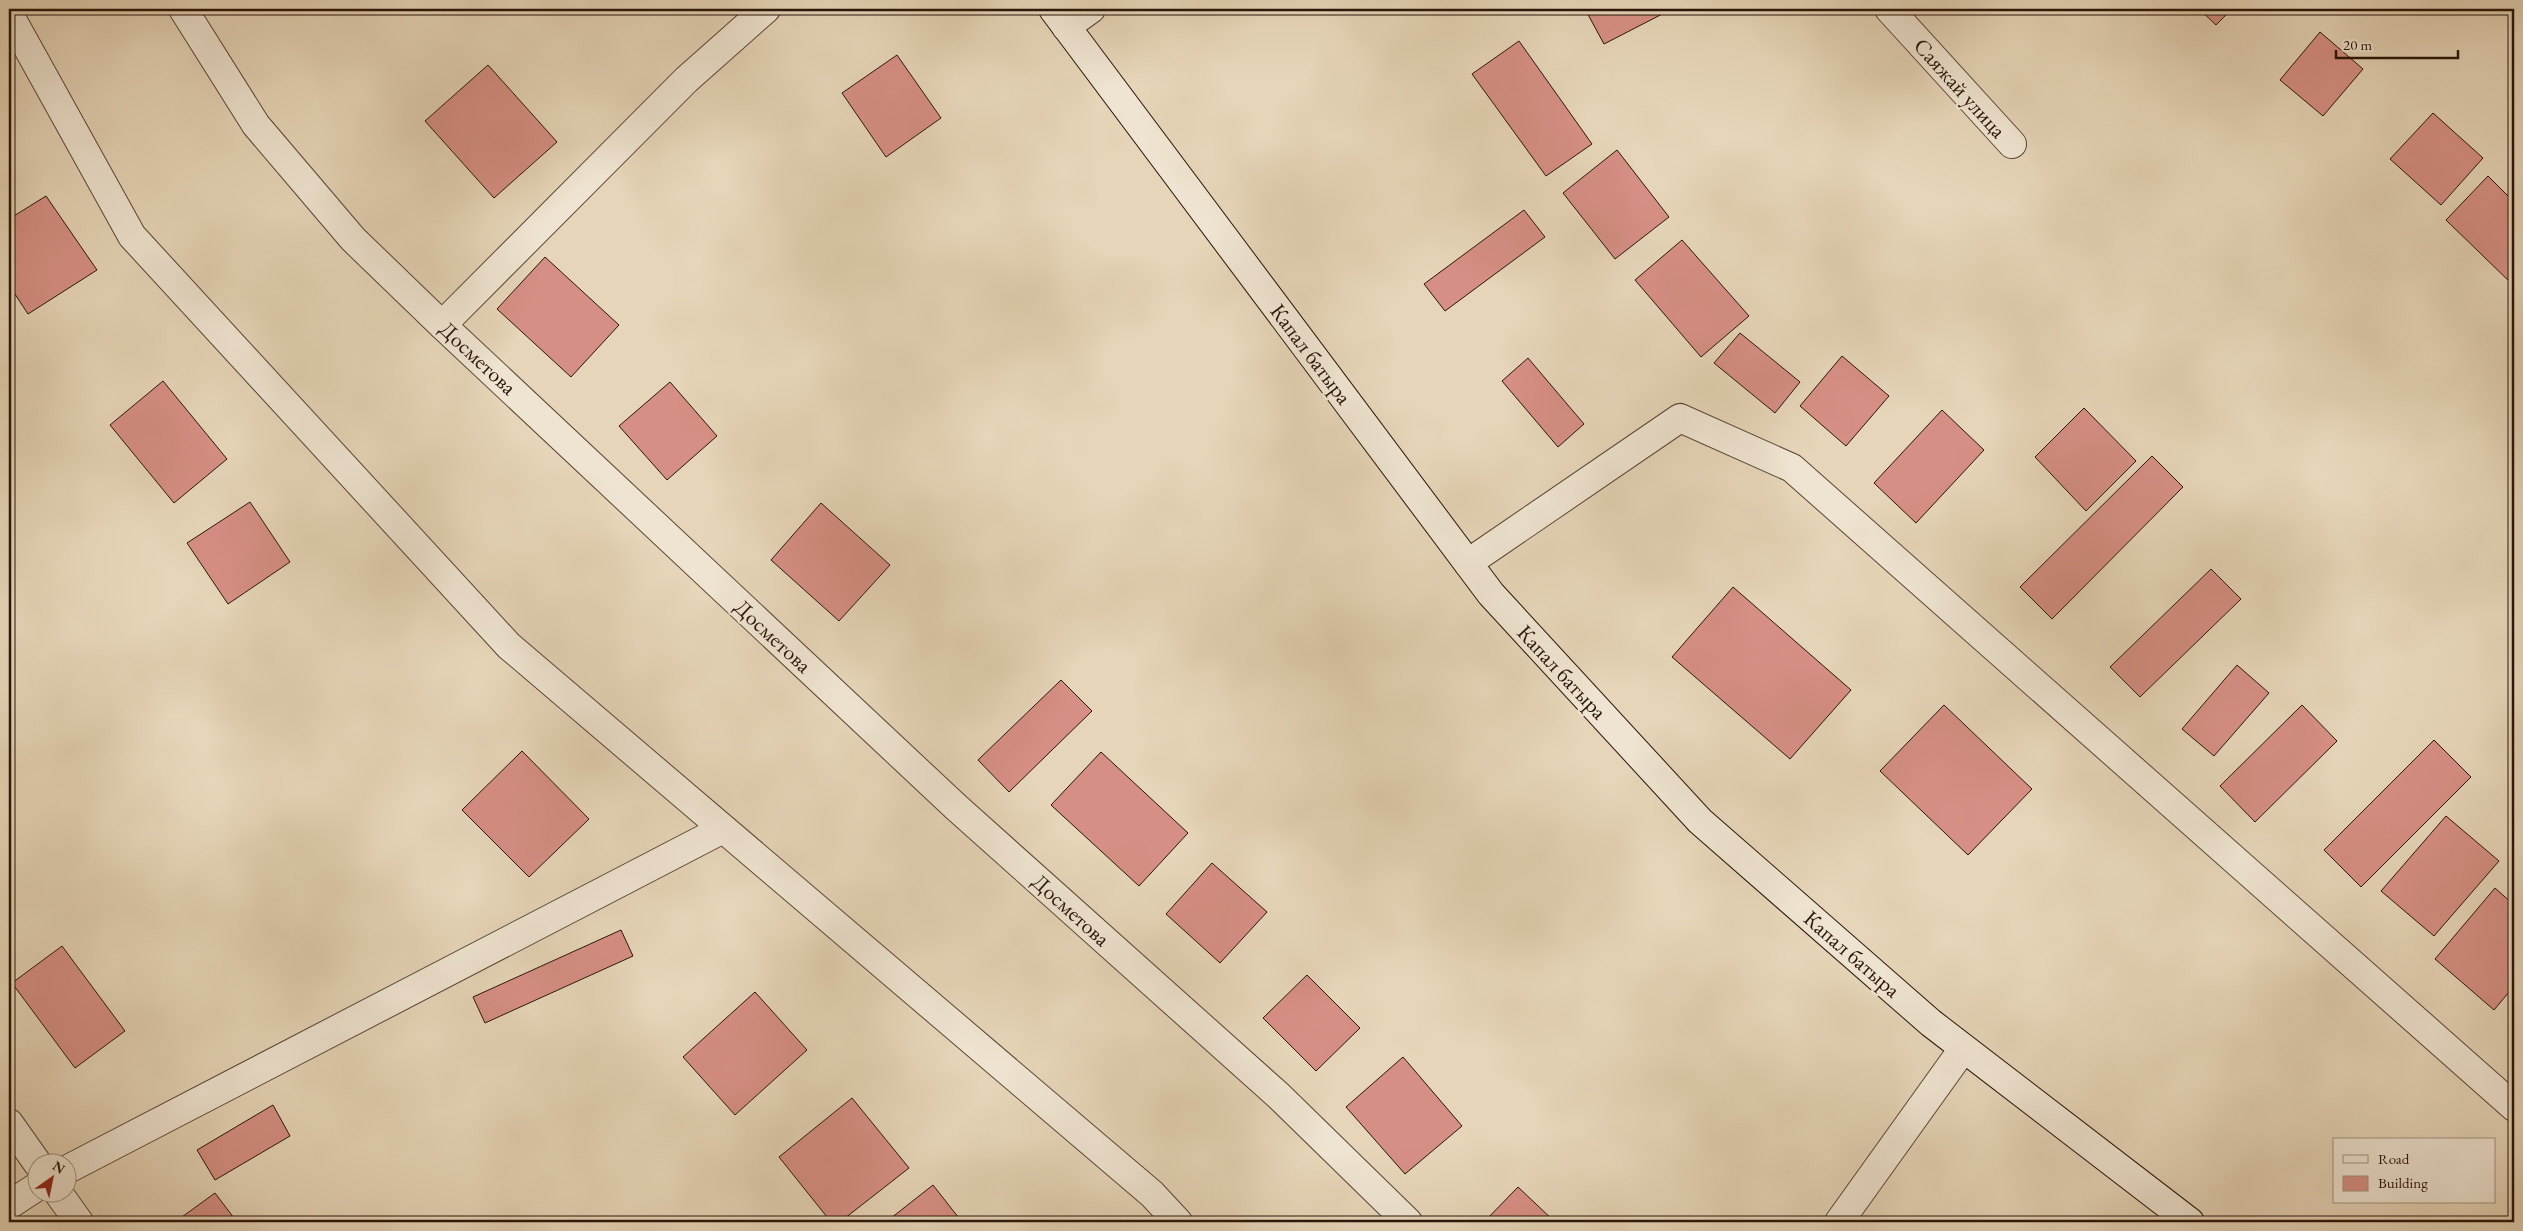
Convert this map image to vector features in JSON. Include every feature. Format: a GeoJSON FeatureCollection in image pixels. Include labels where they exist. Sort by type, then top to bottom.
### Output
{"type":"FeatureCollection","features":[{"type":"Feature","properties":{"kind":"street","name":"Досметова"},"geometry":{"type":"LineString","coordinates":[[184,9],[256,125],[353,239],[442,325],[956,806],[1279,1096],[1408,1222]]}},
{"type":"Feature","properties":{"kind":"street"},"geometry":{"type":"LineString","coordinates":[[442,325],[686,80],[766,9]]}},
{"type":"Feature","properties":{"kind":"street"},"geometry":{"type":"LineString","coordinates":[[1059,18],[1091,9]]}},
{"type":"Feature","properties":{"kind":"street","name":"Саяжай улица"},"geometry":{"type":"LineString","coordinates":[[1889,9],[2012,144]]}},
{"type":"Feature","properties":{"kind":"street"},"geometry":{"type":"LineString","coordinates":[[9,14],[132,236],[508,646],[1152,1194],[1178,1222]]}},
{"type":"Feature","properties":{"kind":"street","name":"Капал батыра"},"geometry":{"type":"LineString","coordinates":[[1059,18],[1492,594],[1700,822],[1963,1049],[2190,1222]]}},
{"type":"Feature","properties":{"kind":"street"},"geometry":{"type":"LineString","coordinates":[[1468,563],[1680,418],[1792,468],[2514,1107]]}},
{"type":"Feature","properties":{"kind":"street"},"geometry":{"type":"LineString","coordinates":[[78,1164],[723,829]]}},
{"type":"Feature","properties":{"kind":"street"},"geometry":{"type":"LineString","coordinates":[[1839,1222],[1963,1049]]}},
{"type":"Feature","properties":{"kind":"street"},"geometry":{"type":"LineString","coordinates":[[9,1123],[31,1154]]}},
{"type":"Feature","properties":{"kind":"street"},"geometry":{"type":"LineString","coordinates":[[9,1204],[28,1192]]}},
{"type":"Feature","properties":{"kind":"street"},"geometry":{"type":"LineString","coordinates":[[66,1204],[79,1222]]}},
{"type":"Feature","properties":{"kind":"building"},"geometry":{"type":"Polygon","coordinates":[[[1585,9],[1672,9],[1604,44],[1585,9]]]}},
{"type":"Feature","properties":{"kind":"building"},"geometry":{"type":"Polygon","coordinates":[[[2199,9],[2232,9],[2216,25],[2199,9]]]}},
{"type":"Feature","properties":{"kind":"building"},"geometry":{"type":"Polygon","coordinates":[[[2320,32],[2363,69],[2323,116],[2280,80],[2320,32]]]}},
{"type":"Feature","properties":{"kind":"building"},"geometry":{"type":"Polygon","coordinates":[[[1519,41],[1592,144],[1546,176],[1472,74],[1519,41]]]}},
{"type":"Feature","properties":{"kind":"building"},"geometry":{"type":"Polygon","coordinates":[[[897,55],[941,118],[886,157],[842,93],[897,55]]]}},
{"type":"Feature","properties":{"kind":"building"},"geometry":{"type":"Polygon","coordinates":[[[488,65],[557,142],[494,198],[425,121],[488,65]]]}},
{"type":"Feature","properties":{"kind":"building"},"geometry":{"type":"Polygon","coordinates":[[[2433,113],[2483,158],[2441,205],[2390,159],[2433,113]]]}},
{"type":"Feature","properties":{"kind":"building"},"geometry":{"type":"Polygon","coordinates":[[[1617,150],[1669,217],[1615,259],[1563,193],[1617,150]]]}},
{"type":"Feature","properties":{"kind":"building"},"geometry":{"type":"Polygon","coordinates":[[[2488,176],[2514,202],[2514,286],[2446,220],[2488,176]]]}},
{"type":"Feature","properties":{"kind":"building"},"geometry":{"type":"Polygon","coordinates":[[[46,196],[97,270],[28,314],[9,285],[9,219],[46,196]]]}},
{"type":"Feature","properties":{"kind":"building"},"geometry":{"type":"Polygon","coordinates":[[[1524,210],[1545,237],[1445,311],[1424,284],[1524,210]]]}},
{"type":"Feature","properties":{"kind":"building"},"geometry":{"type":"Polygon","coordinates":[[[1682,240],[1749,316],[1701,357],[1635,280],[1682,240]]]}},
{"type":"Feature","properties":{"kind":"building"},"geometry":{"type":"Polygon","coordinates":[[[545,257],[619,325],[571,377],[497,309],[545,257]]]}},
{"type":"Feature","properties":{"kind":"building"},"geometry":{"type":"Polygon","coordinates":[[[1740,333],[1800,382],[1775,413],[1714,363],[1740,333]]]}},
{"type":"Feature","properties":{"kind":"building"},"geometry":{"type":"Polygon","coordinates":[[[1842,356],[1889,396],[1846,446],[1800,406],[1842,356]]]}},
{"type":"Feature","properties":{"kind":"building"},"geometry":{"type":"Polygon","coordinates":[[[1528,358],[1584,424],[1558,447],[1502,381],[1528,358]]]}},
{"type":"Feature","properties":{"kind":"building"},"geometry":{"type":"Polygon","coordinates":[[[163,381],[227,459],[174,503],[110,425],[163,381]]]}},
{"type":"Feature","properties":{"kind":"building"},"geometry":{"type":"Polygon","coordinates":[[[670,382],[717,436],[667,480],[619,426],[670,382]]]}},
{"type":"Feature","properties":{"kind":"building"},"geometry":{"type":"Polygon","coordinates":[[[2084,408],[2136,461],[2086,511],[2035,457],[2084,408]]]}},
{"type":"Feature","properties":{"kind":"building"},"geometry":{"type":"Polygon","coordinates":[[[1942,410],[1984,450],[1916,523],[1874,483],[1942,410]]]}},
{"type":"Feature","properties":{"kind":"building"},"geometry":{"type":"Polygon","coordinates":[[[2152,456],[2183,487],[2052,619],[2020,587],[2152,456]]]}},
{"type":"Feature","properties":{"kind":"building"},"geometry":{"type":"Polygon","coordinates":[[[250,502],[290,562],[228,604],[187,543],[250,502]]]}},
{"type":"Feature","properties":{"kind":"building"},"geometry":{"type":"Polygon","coordinates":[[[821,503],[890,565],[839,621],[771,560],[821,503]]]}},
{"type":"Feature","properties":{"kind":"building"},"geometry":{"type":"Polygon","coordinates":[[[2211,569],[2241,599],[2140,697],[2110,667],[2211,569]]]}},
{"type":"Feature","properties":{"kind":"building"},"geometry":{"type":"Polygon","coordinates":[[[1733,587],[1851,690],[1790,759],[1672,657],[1733,587]]]}},
{"type":"Feature","properties":{"kind":"building"},"geometry":{"type":"Polygon","coordinates":[[[2237,665],[2269,693],[2214,756],[2182,729],[2237,665]]]}},
{"type":"Feature","properties":{"kind":"building"},"geometry":{"type":"Polygon","coordinates":[[[1061,680],[1092,711],[1009,792],[978,760],[1061,680]]]}},
{"type":"Feature","properties":{"kind":"building"},"geometry":{"type":"Polygon","coordinates":[[[1944,705],[2032,789],[1968,855],[1880,771],[1944,705]]]}},
{"type":"Feature","properties":{"kind":"building"},"geometry":{"type":"Polygon","coordinates":[[[2302,705],[2337,741],[2255,822],[2220,786],[2302,705]]]}},
{"type":"Feature","properties":{"kind":"building"},"geometry":{"type":"Polygon","coordinates":[[[2434,740],[2471,777],[2361,887],[2324,850],[2434,740]]]}},
{"type":"Feature","properties":{"kind":"building"},"geometry":{"type":"Polygon","coordinates":[[[522,751],[589,819],[529,877],[462,810],[522,751]]]}},
{"type":"Feature","properties":{"kind":"building"},"geometry":{"type":"Polygon","coordinates":[[[1101,752],[1188,833],[1139,886],[1051,805],[1101,752]]]}},
{"type":"Feature","properties":{"kind":"building"},"geometry":{"type":"Polygon","coordinates":[[[2446,816],[2499,861],[2434,936],[2381,891],[2446,816]]]}},
{"type":"Feature","properties":{"kind":"building"},"geometry":{"type":"Polygon","coordinates":[[[1212,863],[1267,912],[1220,963],[1166,914],[1212,863]]]}},
{"type":"Feature","properties":{"kind":"building"},"geometry":{"type":"Polygon","coordinates":[[[2495,888],[2514,905],[2514,986],[2494,1010],[2435,959],[2495,888]]]}},
{"type":"Feature","properties":{"kind":"building"},"geometry":{"type":"Polygon","coordinates":[[[621,930],[633,956],[485,1023],[473,997],[621,930]]]}},
{"type":"Feature","properties":{"kind":"building"},"geometry":{"type":"Polygon","coordinates":[[[62,946],[125,1031],[75,1068],[12,983],[62,946]]]}},
{"type":"Feature","properties":{"kind":"building"},"geometry":{"type":"Polygon","coordinates":[[[1307,975],[1360,1028],[1316,1071],[1263,1018],[1307,975]]]}},
{"type":"Feature","properties":{"kind":"building"},"geometry":{"type":"Polygon","coordinates":[[[755,992],[807,1050],[735,1115],[683,1057],[755,992]]]}},
{"type":"Feature","properties":{"kind":"building"},"geometry":{"type":"Polygon","coordinates":[[[1403,1057],[1462,1126],[1405,1174],[1346,1107],[1403,1057]]]}},
{"type":"Feature","properties":{"kind":"building"},"geometry":{"type":"Polygon","coordinates":[[[852,1098],[909,1168],[840,1222],[831,1222],[779,1157],[852,1098]]]}},
{"type":"Feature","properties":{"kind":"building"},"geometry":{"type":"Polygon","coordinates":[[[273,1105],[290,1136],[215,1180],[197,1150],[273,1105]]]}},
{"type":"Feature","properties":{"kind":"building"},"geometry":{"type":"Polygon","coordinates":[[[933,1185],[962,1222],[886,1222],[933,1185]]]}},
{"type":"Feature","properties":{"kind":"building"},"geometry":{"type":"Polygon","coordinates":[[[1518,1187],[1555,1222],[1484,1222],[1518,1187]]]}},
{"type":"Feature","properties":{"kind":"building"},"geometry":{"type":"Polygon","coordinates":[[[215,1193],[237,1222],[175,1222],[215,1193]]]}}]}
